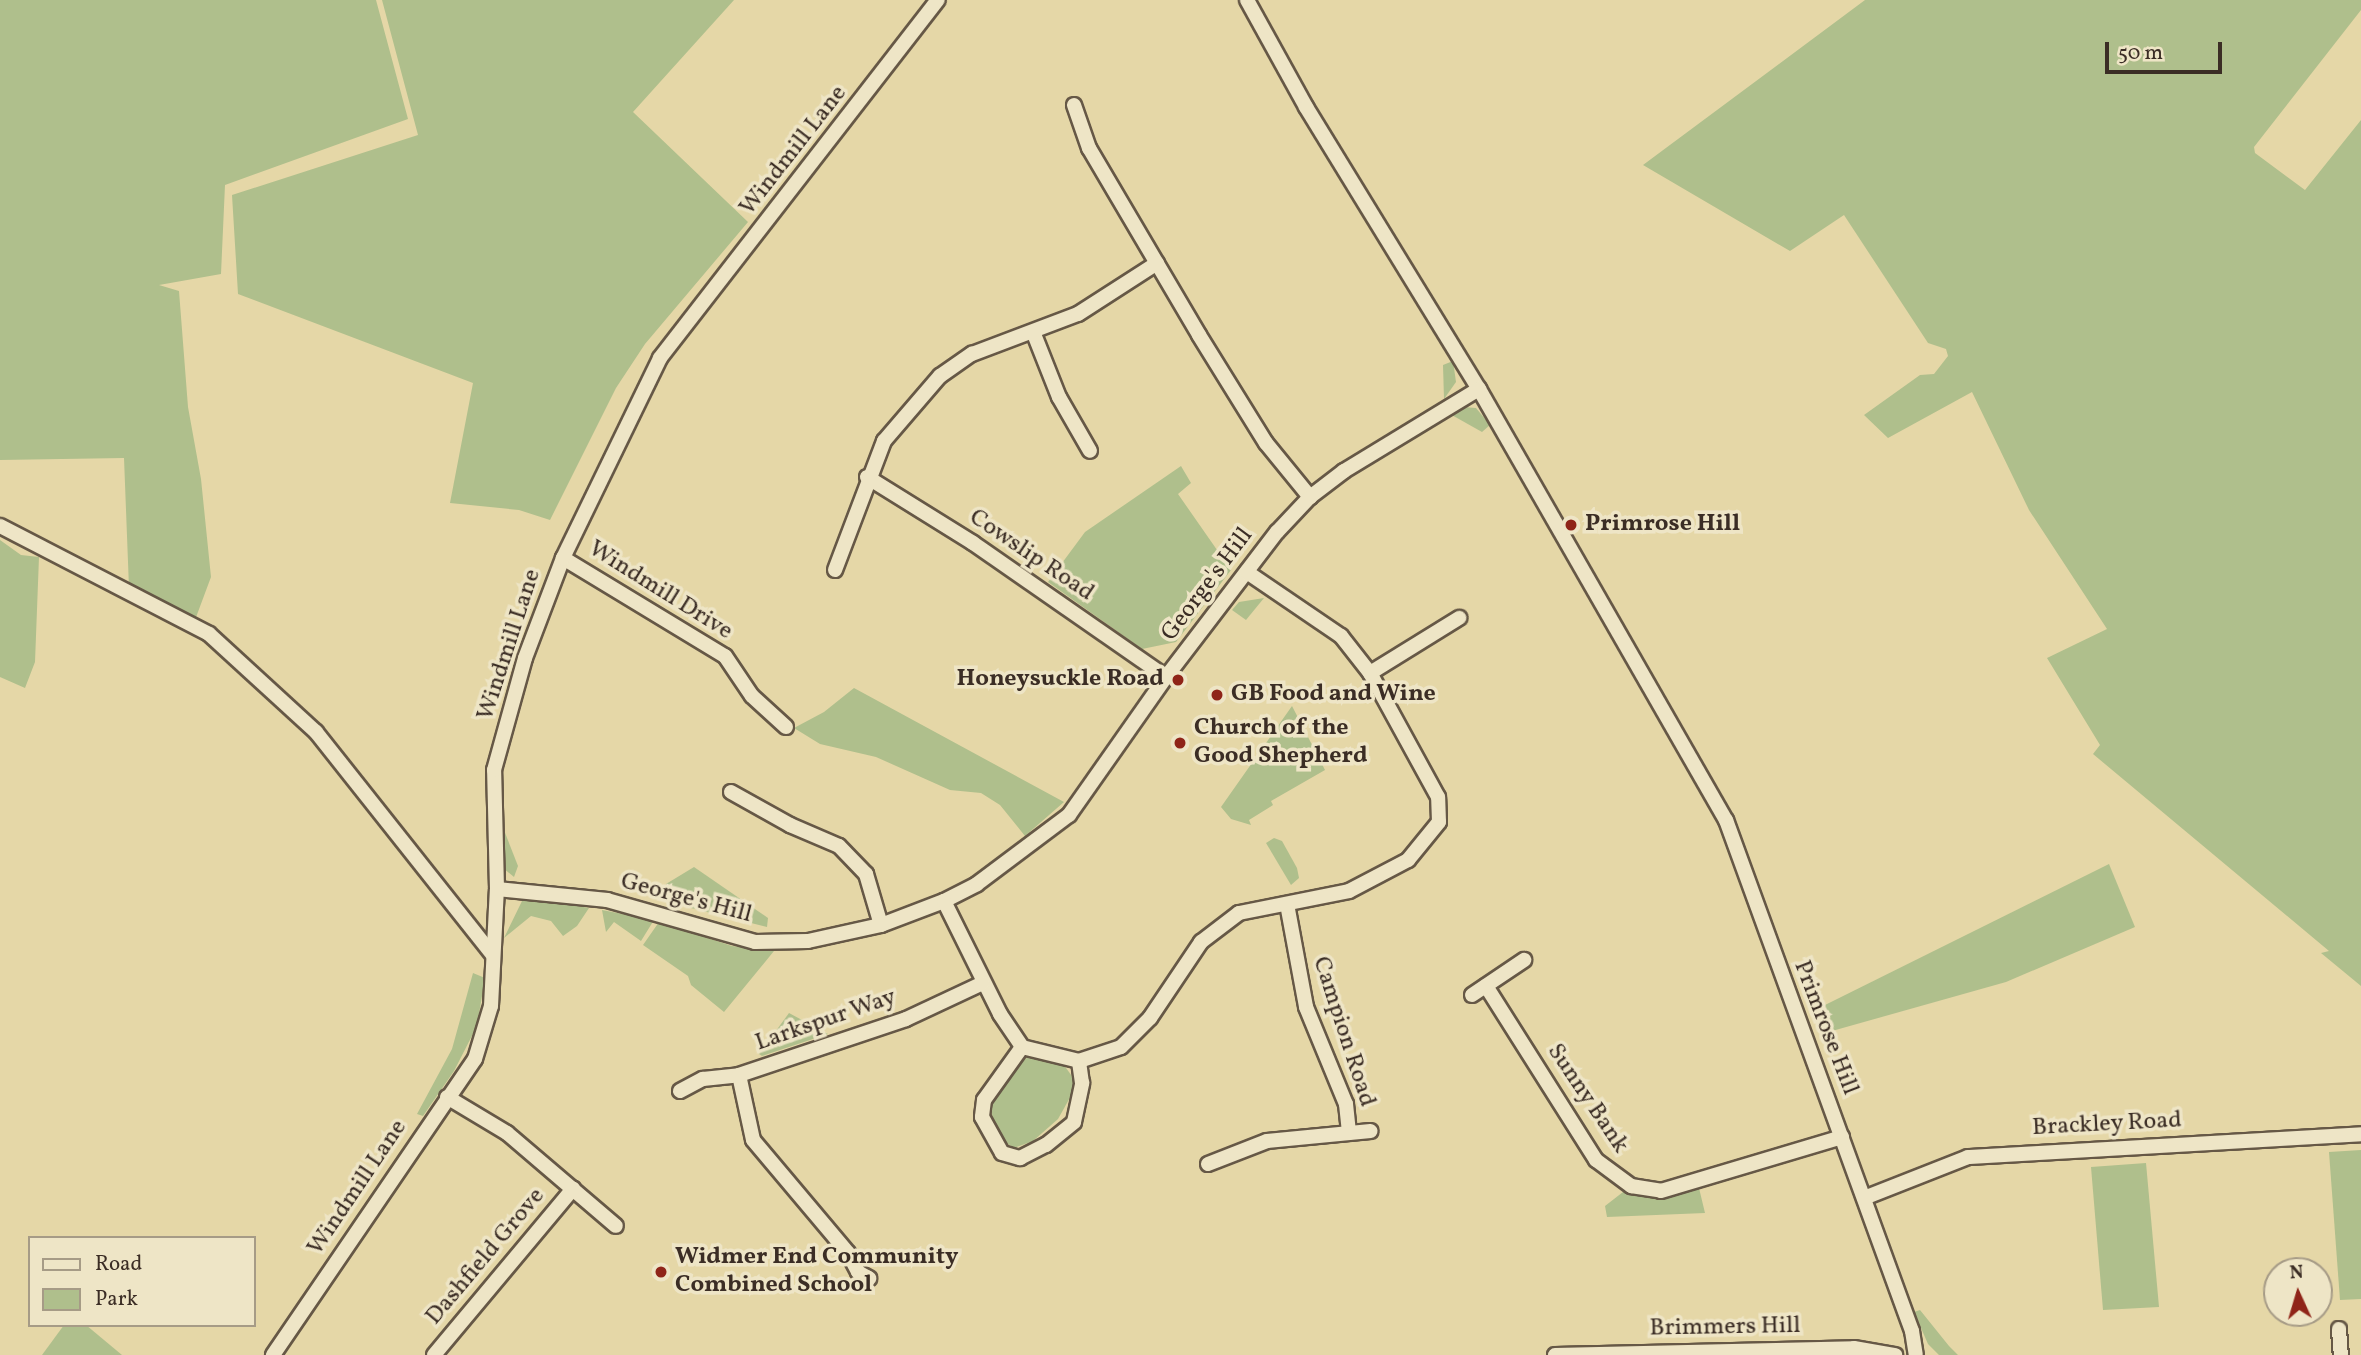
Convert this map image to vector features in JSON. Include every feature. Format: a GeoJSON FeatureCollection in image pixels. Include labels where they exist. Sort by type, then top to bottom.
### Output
{"type":"FeatureCollection","features":[{"type":"Feature","properties":{"kind":"street","name":"Windmill Lane"},"geometry":{"type":"LineString","coordinates":[[273,1355],[475,1059],[491,1006],[492,954],[498,889],[494,771],[525,657],[564,558],[660,358],[937,0]]}},
{"type":"Feature","properties":{"kind":"street","name":"Primrose Hill"},"geometry":{"type":"LineString","coordinates":[[1247,0],[1312,117],[1479,389],[1726,820],[1864,1198],[1916,1355]]}},
{"type":"Feature","properties":{"kind":"street"},"geometry":{"type":"LineString","coordinates":[[1074,105],[1089,148],[1157,263],[1266,443],[1310,497]]}},
{"type":"Feature","properties":{"kind":"street"},"geometry":{"type":"LineString","coordinates":[[835,570],[867,477],[884,441],[940,376],[972,354],[1034,334],[1078,314],[1157,263]]}},
{"type":"Feature","properties":{"kind":"street"},"geometry":{"type":"LineString","coordinates":[[1034,334],[1059,397],[1090,451]]}},
{"type":"Feature","properties":{"kind":"street","name":"George's Hill"},"geometry":{"type":"LineString","coordinates":[[498,889],[607,900],[755,942],[808,941],[881,925],[944,901],[998,870],[1069,815],[1167,677],[1247,572],[1310,497],[1344,471],[1479,389]]}},
{"type":"Feature","properties":{"kind":"street","name":"Cowslip Road"},"geometry":{"type":"LineString","coordinates":[[867,477],[973,543],[1167,677]]}},
{"type":"Feature","properties":{"kind":"street"},"geometry":{"type":"LineString","coordinates":[[0,526],[209,634],[316,732],[492,954]]}},
{"type":"Feature","properties":{"kind":"street","name":"Windmill Drive"},"geometry":{"type":"LineString","coordinates":[[564,558],[725,656],[752,696],[786,727]]}},
{"type":"Feature","properties":{"kind":"street"},"geometry":{"type":"LineString","coordinates":[[944,901],[983,983],[1022,1047],[1079,1061],[1121,1047],[1150,1018],[1201,942],[1240,913],[1349,891],[1408,860],[1439,822],[1438,797],[1370,673],[1341,636],[1247,572]]}},
{"type":"Feature","properties":{"kind":"street"},"geometry":{"type":"LineString","coordinates":[[1370,673],[1459,618]]}},
{"type":"Feature","properties":{"kind":"street"},"geometry":{"type":"LineString","coordinates":[[731,792],[790,825],[839,846],[866,874],[881,925]]}},
{"type":"Feature","properties":{"kind":"street","name":"Campion Road"},"geometry":{"type":"LineString","coordinates":[[1287,904],[1306,1007],[1346,1104],[1349,1133]]}},
{"type":"Feature","properties":{"kind":"street"},"geometry":{"type":"LineString","coordinates":[[1472,995],[1524,960]]}},
{"type":"Feature","properties":{"kind":"street","name":"Larkspur Way"},"geometry":{"type":"LineString","coordinates":[[680,1091],[703,1079],[739,1075],[905,1019],[983,983]]}},
{"type":"Feature","properties":{"kind":"street","name":"Sunny Bank"},"geometry":{"type":"LineString","coordinates":[[1486,986],[1596,1160],[1631,1186],[1661,1191],[1842,1137]]}},
{"type":"Feature","properties":{"kind":"street"},"geometry":{"type":"LineString","coordinates":[[1022,1047],[985,1100],[982,1116],[1002,1153],[1020,1158],[1074,1122],[1082,1083],[1079,1061]]}},
{"type":"Feature","properties":{"kind":"street"},"geometry":{"type":"LineString","coordinates":[[739,1075],[753,1140],[848,1252],[858,1272],[869,1278]]}},
{"type":"Feature","properties":{"kind":"street"},"geometry":{"type":"LineString","coordinates":[[447,1097],[507,1133],[616,1226]]}},
{"type":"Feature","properties":{"kind":"street","name":"Campion Road"},"geometry":{"type":"LineString","coordinates":[[1208,1164],[1267,1141],[1371,1132]]}},
{"type":"Feature","properties":{"kind":"street","name":"Brackley Road"},"geometry":{"type":"LineString","coordinates":[[1864,1198],[1979,1156],[2361,1134]]}},
{"type":"Feature","properties":{"kind":"street","name":"Dashfield Grove"},"geometry":{"type":"LineString","coordinates":[[434,1355],[573,1189]]}},
{"type":"Feature","properties":{"kind":"street"},"geometry":{"type":"LineString","coordinates":[[2340,1329],[2341,1355]]}},
{"type":"Feature","properties":{"kind":"street","name":"Brimmers Hill"},"geometry":{"type":"LineString","coordinates":[[1555,1355],[1854,1348],[1895,1355]]}},
{"type":"Feature","properties":{"kind":"green space"},"geometry":{"type":"Polygon","coordinates":[[[0,0],[376,0],[408,119],[225,185],[221,274],[159,285],[179,291],[188,407],[201,479],[211,577],[195,620],[129,588],[124,458],[0,460],[0,0]]]}},
{"type":"Feature","properties":{"kind":"green space"},"geometry":{"type":"Polygon","coordinates":[[[382,0],[734,0],[633,112],[748,222],[645,344],[616,388],[550,520],[519,510],[450,503],[473,383],[238,294],[232,195],[418,135],[382,0]]]}},
{"type":"Feature","properties":{"kind":"green space"},"geometry":{"type":"Polygon","coordinates":[[[1865,0],[2361,0],[2361,10],[2254,147],[2255,153],[2305,190],[2361,120],[2361,986],[2321,953],[2329,951],[2093,754],[2100,745],[2047,658],[2107,629],[2029,510],[1972,392],[1888,438],[1864,415],[1920,375],[1934,374],[1948,356],[1946,349],[1928,343],[1844,215],[1790,251],[1643,165],[1865,0]]]}},
{"type":"Feature","properties":{"kind":"green space"},"geometry":{"type":"Polygon","coordinates":[[[1453,361],[1456,382],[1444,399],[1443,365],[1453,361]]]}},
{"type":"Feature","properties":{"kind":"green space"},"geometry":{"type":"Polygon","coordinates":[[[1463,407],[1476,408],[1490,425],[1482,432],[1450,414],[1463,407]]]}},
{"type":"Feature","properties":{"kind":"green space"},"geometry":{"type":"Polygon","coordinates":[[[1181,466],[1191,483],[1178,494],[1231,570],[1176,642],[1142,649],[1048,582],[1085,532],[1181,466]]]}},
{"type":"Feature","properties":{"kind":"green space"},"geometry":{"type":"Polygon","coordinates":[[[0,540],[21,555],[39,557],[35,662],[25,688],[0,677],[0,540]]]}},
{"type":"Feature","properties":{"kind":"green space"},"geometry":{"type":"Polygon","coordinates":[[[1264,598],[1246,620],[1232,610],[1239,602],[1264,598]]]}},
{"type":"Feature","properties":{"kind":"green space"},"geometry":{"type":"Polygon","coordinates":[[[854,688],[1064,802],[1025,836],[1000,805],[981,793],[950,790],[876,757],[820,744],[794,728],[824,712],[854,688]]]}},
{"type":"Feature","properties":{"kind":"green space"},"geometry":{"type":"Polygon","coordinates":[[[1292,706],[1325,770],[1271,801],[1273,805],[1249,820],[1251,825],[1231,819],[1221,807],[1292,706]]]}},
{"type":"Feature","properties":{"kind":"green space"},"geometry":{"type":"Polygon","coordinates":[[[502,825],[518,866],[514,877],[503,868],[502,825]]]}},
{"type":"Feature","properties":{"kind":"green space"},"geometry":{"type":"Polygon","coordinates":[[[1274,838],[1282,841],[1297,868],[1299,878],[1291,885],[1266,843],[1274,838]]]}},
{"type":"Feature","properties":{"kind":"green space"},"geometry":{"type":"Polygon","coordinates":[[[2109,864],[2135,927],[2006,982],[1832,1031],[1825,1005],[2109,864]]]}},
{"type":"Feature","properties":{"kind":"green space"},"geometry":{"type":"Polygon","coordinates":[[[694,867],[768,918],[767,927],[675,904],[666,884],[694,867]]]}},
{"type":"Feature","properties":{"kind":"green space"},"geometry":{"type":"Polygon","coordinates":[[[534,898],[589,908],[577,926],[563,936],[551,921],[531,916],[504,938],[522,901],[534,898]]]}},
{"type":"Feature","properties":{"kind":"green space"},"geometry":{"type":"Polygon","coordinates":[[[602,910],[654,920],[641,941],[614,922],[606,932],[602,910]]]}},
{"type":"Feature","properties":{"kind":"green space"},"geometry":{"type":"Polygon","coordinates":[[[659,922],[732,946],[774,951],[724,1012],[691,985],[688,976],[643,945],[659,922]]]}},
{"type":"Feature","properties":{"kind":"green space"},"geometry":{"type":"Polygon","coordinates":[[[473,973],[485,978],[477,1026],[454,1071],[423,1116],[417,1114],[452,1049],[473,973]]]}},
{"type":"Feature","properties":{"kind":"green space"},"geometry":{"type":"Polygon","coordinates":[[[789,1013],[828,1034],[762,1056],[759,1054],[789,1013]]]}},
{"type":"Feature","properties":{"kind":"green space"},"geometry":{"type":"Polygon","coordinates":[[[1030,1055],[1061,1061],[1074,1079],[1072,1094],[1058,1119],[1033,1141],[1014,1148],[999,1138],[990,1108],[1015,1068],[1030,1055]]]}},
{"type":"Feature","properties":{"kind":"green space"},"geometry":{"type":"Polygon","coordinates":[[[2361,1150],[2361,1299],[2340,1300],[2329,1152],[2361,1150]]]}},
{"type":"Feature","properties":{"kind":"green space"},"geometry":{"type":"Polygon","coordinates":[[[2146,1163],[2159,1307],[2103,1310],[2091,1167],[2146,1163]]]}},
{"type":"Feature","properties":{"kind":"green space"},"geometry":{"type":"Polygon","coordinates":[[[1699,1188],[1705,1213],[1607,1217],[1605,1206],[1623,1192],[1646,1196],[1699,1188]]]}},
{"type":"Feature","properties":{"kind":"green space"},"geometry":{"type":"Polygon","coordinates":[[[1920,1310],[1958,1355],[1939,1355],[1928,1344],[1914,1312],[1920,1310]]]}},
{"type":"Feature","properties":{"kind":"green space"},"geometry":{"type":"Polygon","coordinates":[[[63,1327],[88,1327],[122,1355],[42,1355],[63,1327]]]}},
{"type":"Feature","properties":{"kind":"place","name":"Primrose Hill"},"geometry":{"type":"Point","coordinates":[1571,525]}},
{"type":"Feature","properties":{"kind":"place","name":"Honeysuckle Road"},"geometry":{"type":"Point","coordinates":[1178,680]}},
{"type":"Feature","properties":{"kind":"place","name":"GB Food and Wine"},"geometry":{"type":"Point","coordinates":[1217,695]}},
{"type":"Feature","properties":{"kind":"place","name":"Church of the Good Shepherd"},"geometry":{"type":"Point","coordinates":[1180,743]}},
{"type":"Feature","properties":{"kind":"place","name":"Widmer End Community Combined School"},"geometry":{"type":"Point","coordinates":[661,1272]}}]}
